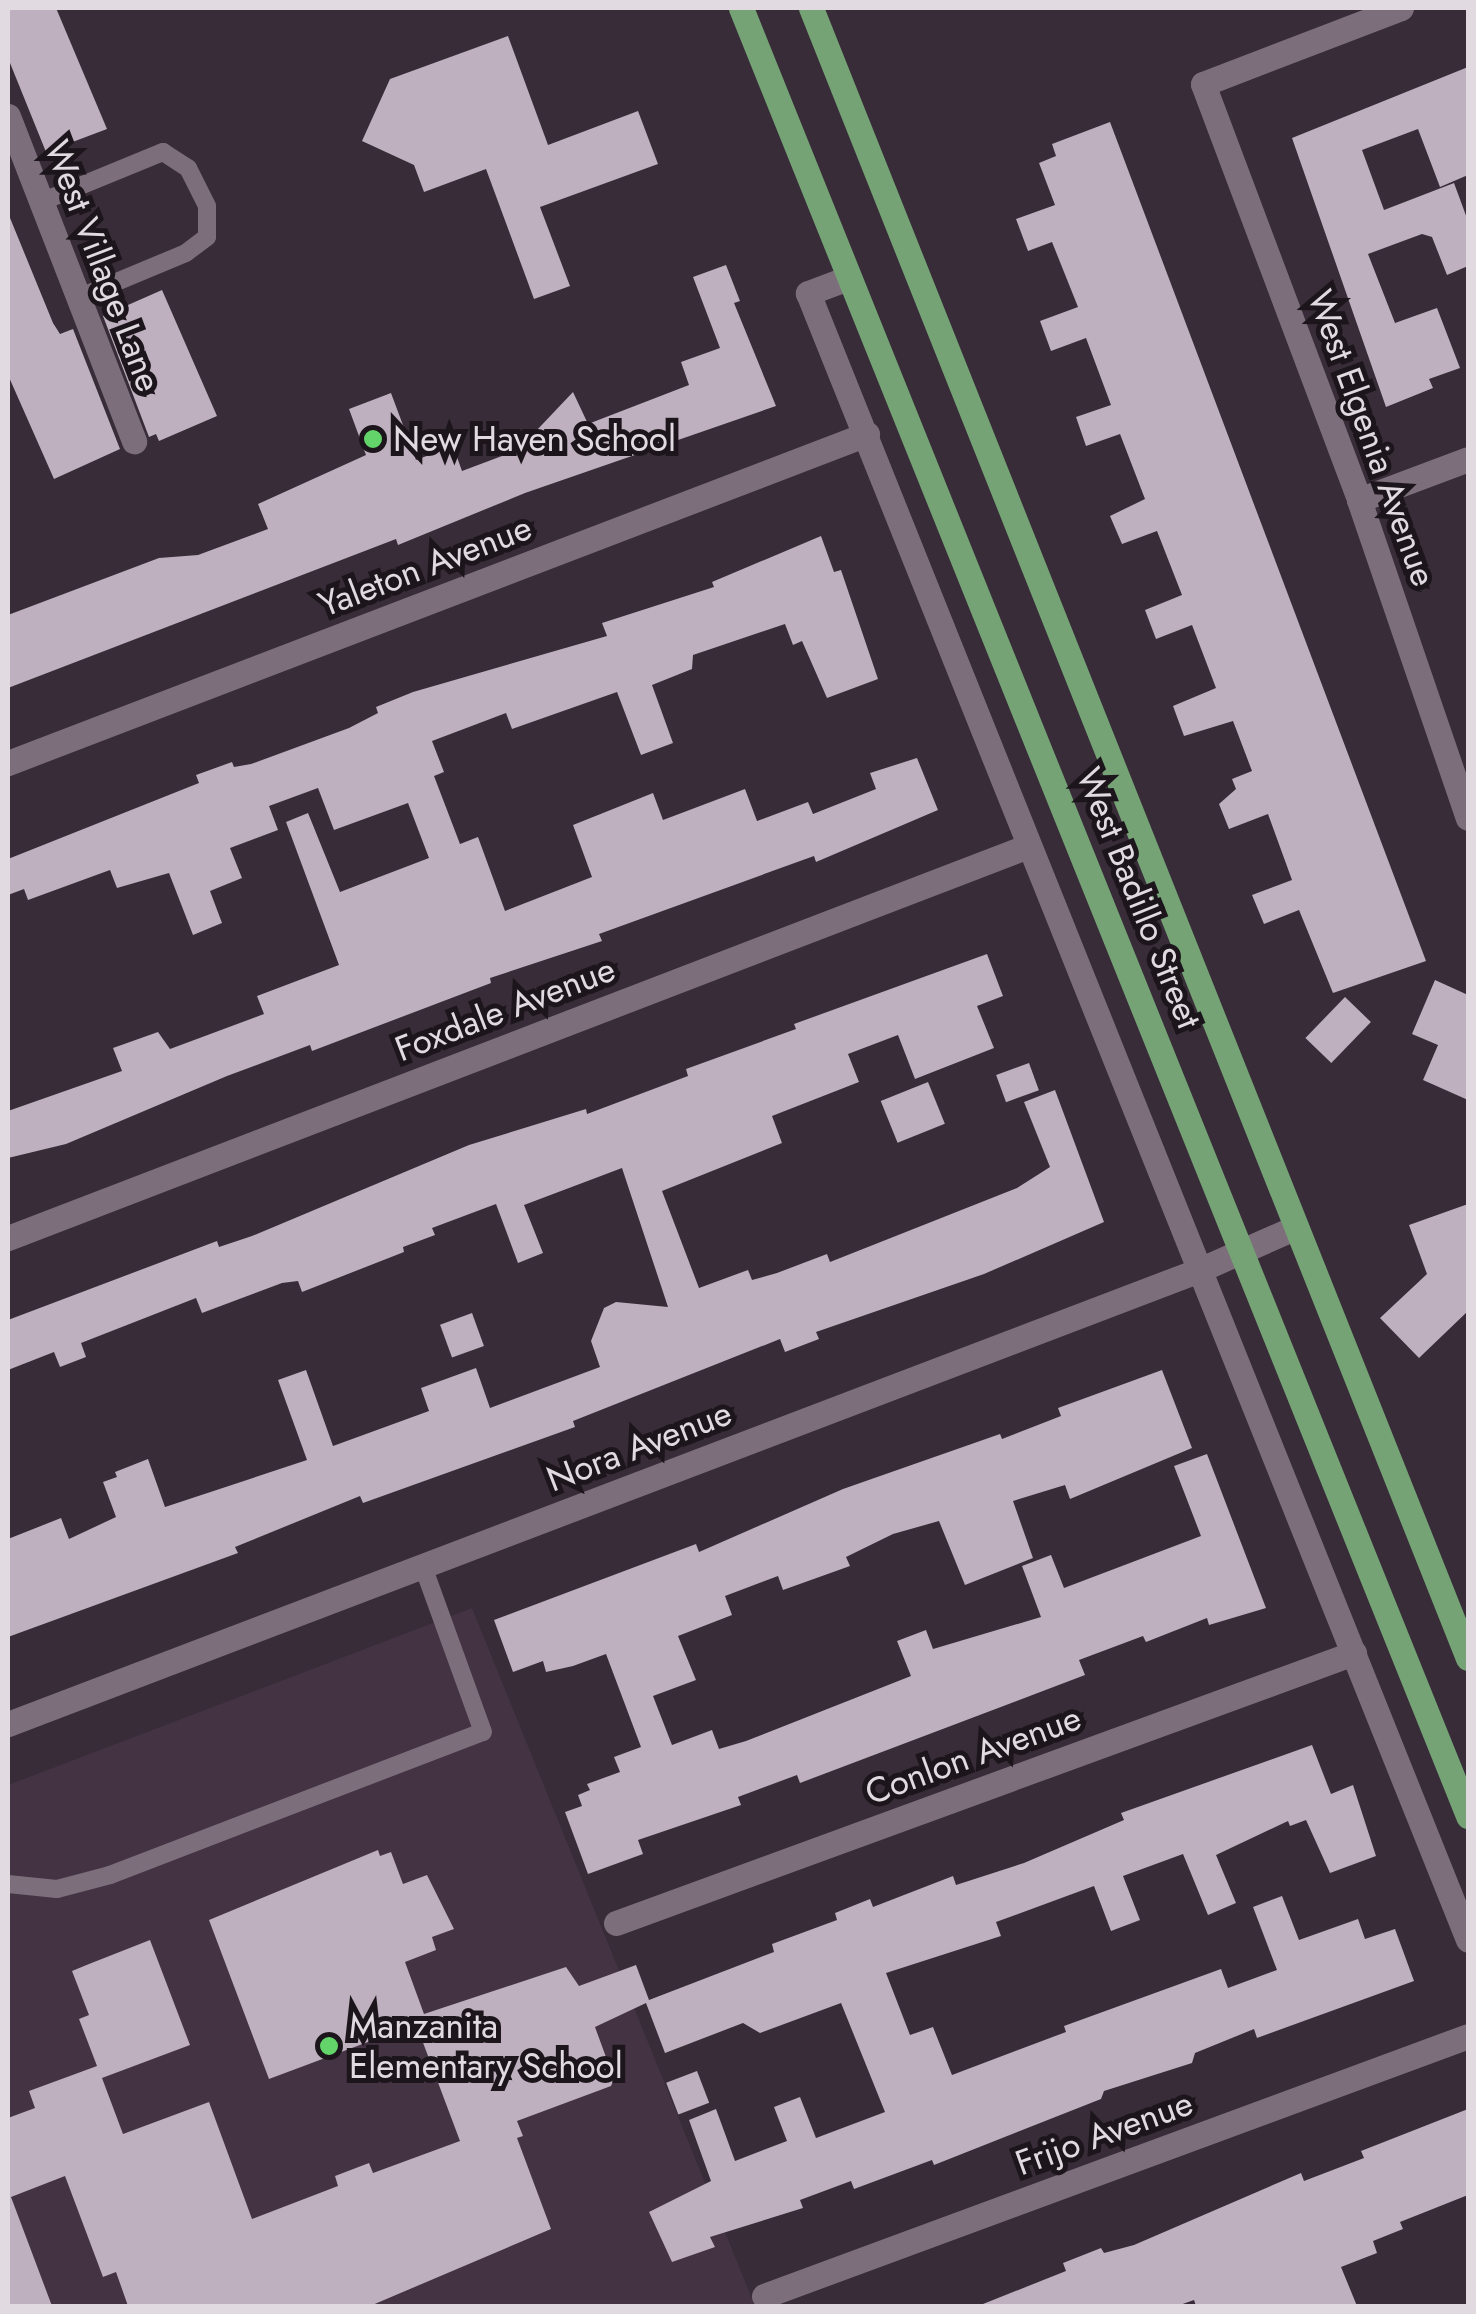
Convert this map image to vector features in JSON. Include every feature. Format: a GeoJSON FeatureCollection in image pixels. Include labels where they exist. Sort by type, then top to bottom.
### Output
{"type":"FeatureCollection","features":[{"type":"Feature","properties":{"kind":"main road","name":"West Badillo Street"},"geometry":{"type":"LineString","coordinates":[[741,8],[1468,1816]]}},
{"type":"Feature","properties":{"kind":"main road","name":"West Badillo Street"},"geometry":{"type":"LineString","coordinates":[[810,8],[971,399],[1294,1228],[1468,1658]]}},
{"type":"Feature","properties":{"kind":"street","name":"West Elgenia Avenue"},"geometry":{"type":"LineString","coordinates":[[1389,10],[1203,84],[1360,500],[1468,818]]}},
{"type":"Feature","properties":{"kind":"street","name":"West Village Lane"},"geometry":{"type":"LineString","coordinates":[[8,116],[134,441]]}},
{"type":"Feature","properties":{"kind":"street"},"geometry":{"type":"LineString","coordinates":[[848,278],[808,293],[1468,1940]]}},
{"type":"Feature","properties":{"kind":"street","name":"Yaleton Avenue"},"geometry":{"type":"LineString","coordinates":[[8,763],[867,434]]}},
{"type":"Feature","properties":{"kind":"street"},"geometry":{"type":"LineString","coordinates":[[1360,500],[1468,459]]}},
{"type":"Feature","properties":{"kind":"street","name":"Foxdale Avenue"},"geometry":{"type":"LineString","coordinates":[[8,1238],[1028,846]]}},
{"type":"Feature","properties":{"kind":"street","name":"Nora Avenue"},"geometry":{"type":"LineString","coordinates":[[8,1724],[1197,1271],[1294,1228]]}},
{"type":"Feature","properties":{"kind":"street","name":"Conlon Avenue"},"geometry":{"type":"LineString","coordinates":[[616,1923],[1354,1653]]}},
{"type":"Feature","properties":{"kind":"street","name":"Frijo Avenue"},"geometry":{"type":"LineString","coordinates":[[764,2296],[1468,2036]]}},
{"type":"Feature","properties":{"kind":"lane"},"geometry":{"type":"LineString","coordinates":[[41,202],[164,152],[188,168],[207,206],[207,237],[186,253],[78,298]]}},
{"type":"Feature","properties":{"kind":"lane"},"geometry":{"type":"LineString","coordinates":[[8,1884],[57,1889],[110,1874],[483,1732],[423,1566]]}},
{"type":"Feature","properties":{"kind":"shaded area","name":"Manzanita Elementary School"},"geometry":{"type":"Polygon","coordinates":[[[472,1608],[755,2306],[8,2306],[8,1785],[472,1608]]]}},
{"type":"Feature","properties":{"kind":"building"},"geometry":{"type":"Polygon","coordinates":[[[8,8],[56,8],[107,129],[46,152],[8,58],[8,8]]]}},
{"type":"Feature","properties":{"kind":"building"},"geometry":{"type":"Polygon","coordinates":[[[508,36],[548,145],[638,111],[658,164],[540,207],[570,286],[534,299],[486,169],[424,192],[414,165],[362,141],[390,79],[508,36]]]}},
{"type":"Feature","properties":{"kind":"building"},"geometry":{"type":"Polygon","coordinates":[[[1468,67],[1468,175],[1440,187],[1418,129],[1362,150],[1384,210],[1454,183],[1468,221],[1468,266],[1447,275],[1432,237],[1422,234],[1368,254],[1395,323],[1437,308],[1460,368],[1429,379],[1433,388],[1386,407],[1292,138],[1468,67]]]}},
{"type":"Feature","properties":{"kind":"building"},"geometry":{"type":"Polygon","coordinates":[[[1110,122],[1426,961],[1333,993],[1299,910],[1264,924],[1252,895],[1292,880],[1268,814],[1229,829],[1219,804],[1236,789],[1232,779],[1252,771],[1233,721],[1184,736],[1173,706],[1216,688],[1192,625],[1156,639],[1145,610],[1182,595],[1157,531],[1122,544],[1110,516],[1145,499],[1120,434],[1086,446],[1076,417],[1111,405],[1086,338],[1051,351],[1040,321],[1078,307],[1052,242],[1028,251],[1016,219],[1055,205],[1039,163],[1056,156],[1052,144],[1110,122]]]}},
{"type":"Feature","properties":{"kind":"building"},"geometry":{"type":"Polygon","coordinates":[[[8,213],[53,323],[60,334],[73,329],[120,449],[54,479],[8,375],[8,213]]]}},
{"type":"Feature","properties":{"kind":"building"},"geometry":{"type":"Polygon","coordinates":[[[726,265],[740,301],[734,303],[776,406],[525,493],[398,545],[396,539],[8,688],[8,615],[159,558],[198,555],[268,529],[258,504],[366,455],[349,409],[391,393],[416,460],[453,446],[462,471],[518,450],[573,392],[588,424],[689,385],[681,362],[720,348],[693,277],[726,265]]]}},
{"type":"Feature","properties":{"kind":"building"},"geometry":{"type":"Polygon","coordinates":[[[162,290],[217,416],[159,441],[156,434],[149,437],[103,316],[162,290]]]}},
{"type":"Feature","properties":{"kind":"building"},"geometry":{"type":"Polygon","coordinates":[[[821,536],[834,572],[841,570],[878,679],[827,698],[802,641],[793,645],[785,624],[693,655],[692,669],[652,685],[673,743],[641,755],[617,692],[512,729],[506,713],[432,741],[444,772],[434,776],[460,844],[478,837],[505,911],[592,877],[573,825],[653,793],[663,820],[745,789],[757,821],[808,802],[813,814],[876,789],[870,773],[917,758],[938,810],[816,862],[814,856],[599,934],[602,941],[490,978],[491,983],[312,1051],[310,1045],[227,1076],[66,1144],[8,1158],[8,1111],[122,1071],[113,1048],[158,1032],[170,1049],[264,1014],[257,996],[339,965],[286,822],[308,813],[340,892],[429,858],[408,803],[334,830],[318,788],[269,806],[278,830],[230,848],[242,878],[210,891],[222,923],[193,935],[169,873],[117,888],[110,870],[28,900],[24,889],[8,895],[8,859],[199,783],[196,775],[232,762],[234,767],[251,764],[349,728],[378,713],[376,707],[413,692],[607,636],[602,623],[714,587],[712,582],[821,536]]]}},
{"type":"Feature","properties":{"kind":"building"},"geometry":{"type":"Polygon","coordinates":[[[987,954],[1003,996],[977,1006],[994,1048],[915,1079],[898,1035],[848,1054],[859,1082],[772,1116],[782,1143],[662,1191],[699,1288],[748,1270],[752,1280],[827,1254],[830,1262],[1017,1188],[1050,1167],[1024,1102],[1055,1090],[1104,1222],[984,1274],[816,1332],[819,1339],[785,1352],[780,1339],[573,1421],[575,1427],[363,1503],[360,1496],[235,1547],[238,1553],[8,1637],[8,1539],[61,1518],[69,1539],[116,1517],[103,1482],[117,1477],[115,1472],[148,1459],[165,1507],[307,1460],[278,1380],[306,1370],[333,1446],[429,1411],[421,1388],[476,1368],[490,1408],[600,1367],[591,1341],[604,1308],[616,1302],[668,1307],[622,1168],[524,1205],[543,1253],[518,1263],[496,1204],[432,1228],[435,1235],[403,1247],[404,1252],[302,1292],[298,1281],[282,1283],[202,1313],[196,1298],[81,1343],[86,1357],[60,1367],[54,1352],[8,1370],[8,1320],[217,1241],[219,1247],[252,1236],[469,1145],[586,1109],[587,1114],[688,1076],[686,1069],[796,1029],[794,1024],[987,954]]]}},
{"type":"Feature","properties":{"kind":"building"},"geometry":{"type":"Polygon","coordinates":[[[1435,980],[1468,995],[1468,1100],[1423,1080],[1438,1045],[1412,1034],[1435,980]]]}},
{"type":"Feature","properties":{"kind":"building"},"geometry":{"type":"Polygon","coordinates":[[[1345,997],[1371,1022],[1331,1063],[1305,1038],[1345,997]]]}},
{"type":"Feature","properties":{"kind":"building"},"geometry":{"type":"Polygon","coordinates":[[[1029,1063],[1039,1090],[1006,1102],[996,1075],[1029,1063]]]}},
{"type":"Feature","properties":{"kind":"building"},"geometry":{"type":"Polygon","coordinates":[[[928,1082],[945,1124],[898,1143],[881,1101],[928,1082]]]}},
{"type":"Feature","properties":{"kind":"building"},"geometry":{"type":"Polygon","coordinates":[[[1468,1204],[1468,1311],[1419,1358],[1380,1318],[1427,1274],[1409,1225],[1468,1204]]]}},
{"type":"Feature","properties":{"kind":"building"},"geometry":{"type":"Polygon","coordinates":[[[472,1313],[484,1346],[452,1358],[440,1325],[472,1313]]]}},
{"type":"Feature","properties":{"kind":"building"},"geometry":{"type":"Polygon","coordinates":[[[1162,1370],[1192,1448],[1070,1499],[1065,1485],[1013,1501],[1033,1558],[965,1585],[939,1521],[893,1534],[846,1557],[850,1566],[783,1590],[778,1576],[725,1596],[732,1615],[678,1636],[696,1680],[653,1696],[672,1745],[712,1730],[719,1749],[911,1676],[897,1641],[926,1630],[933,1649],[1041,1617],[1022,1566],[1051,1555],[1064,1588],[1201,1536],[1174,1466],[1207,1454],[1266,1608],[1209,1625],[1207,1618],[1146,1642],[1143,1636],[1079,1660],[1085,1675],[800,1783],[797,1775],[738,1797],[741,1805],[638,1840],[643,1854],[588,1874],[565,1812],[582,1806],[578,1795],[590,1790],[587,1784],[620,1772],[614,1757],[641,1747],[606,1654],[546,1672],[543,1661],[513,1672],[494,1620],[696,1544],[699,1552],[843,1489],[1000,1434],[1002,1439],[1061,1416],[1058,1408],[1162,1370]]]}},
{"type":"Feature","properties":{"kind":"building"},"geometry":{"type":"Polygon","coordinates":[[[1312,1745],[1331,1794],[1353,1785],[1376,1856],[1330,1873],[1306,1820],[1290,1826],[1288,1821],[1216,1855],[1236,1903],[1208,1915],[1183,1854],[1123,1876],[1140,1920],[1111,1931],[1094,1886],[996,1922],[1001,1936],[886,1973],[910,2035],[933,2027],[952,2075],[1066,2032],[1064,2026],[1221,1969],[1228,1988],[1277,1970],[1253,1907],[1282,1896],[1299,1940],[1358,1919],[1365,1939],[1395,1929],[1414,1981],[1257,2038],[1254,2029],[1195,2053],[1192,2063],[1104,2091],[1101,2099],[934,2165],[932,2160],[854,2189],[851,2181],[800,2200],[803,2208],[710,2237],[715,2247],[672,2262],[649,2212],[711,2181],[689,2120],[716,2109],[735,2161],[787,2141],[774,2107],[800,2097],[816,2138],[885,2112],[841,2003],[760,2033],[743,2023],[665,2053],[646,2003],[595,2027],[614,2079],[611,2086],[517,2121],[523,2136],[517,2138],[551,2229],[370,2306],[128,2306],[116,2272],[103,2277],[65,2176],[11,2197],[52,2306],[8,2306],[8,2118],[35,2108],[29,2091],[97,2066],[79,2019],[89,2015],[72,1971],[150,1940],[190,2045],[102,2078],[123,2134],[209,2102],[252,2219],[338,2186],[335,2176],[369,2163],[373,2173],[460,2141],[416,2024],[269,2079],[209,1920],[378,1850],[380,1856],[391,1852],[403,1884],[427,1875],[454,1929],[432,1937],[436,1950],[405,1962],[424,2014],[566,1967],[579,1986],[636,1965],[649,2000],[774,1952],[772,1944],[837,1920],[835,1913],[870,1899],[873,1907],[953,1876],[956,1885],[1024,1863],[1124,1820],[1121,1813],[1312,1745]]]}},
{"type":"Feature","properties":{"kind":"building"},"geometry":{"type":"Polygon","coordinates":[[[697,2071],[709,2103],[678,2115],[666,2083],[697,2071]]]}},
{"type":"Feature","properties":{"kind":"building"},"geometry":{"type":"Polygon","coordinates":[[[1468,2109],[1468,2195],[1400,2222],[1403,2229],[1373,2241],[1377,2253],[1341,2267],[1357,2306],[1196,2306],[1194,2300],[1177,2306],[978,2306],[1066,2271],[1063,2263],[1101,2248],[1104,2253],[1134,2245],[1301,2173],[1304,2181],[1364,2158],[1361,2151],[1468,2109]]]}},
{"type":"Feature","properties":{"kind":"place","name":"New Haven School"},"geometry":{"type":"Point","coordinates":[373,439]}},
{"type":"Feature","properties":{"kind":"place","name":"Manzanita Elementary School"},"geometry":{"type":"Point","coordinates":[329,2046]}}]}
